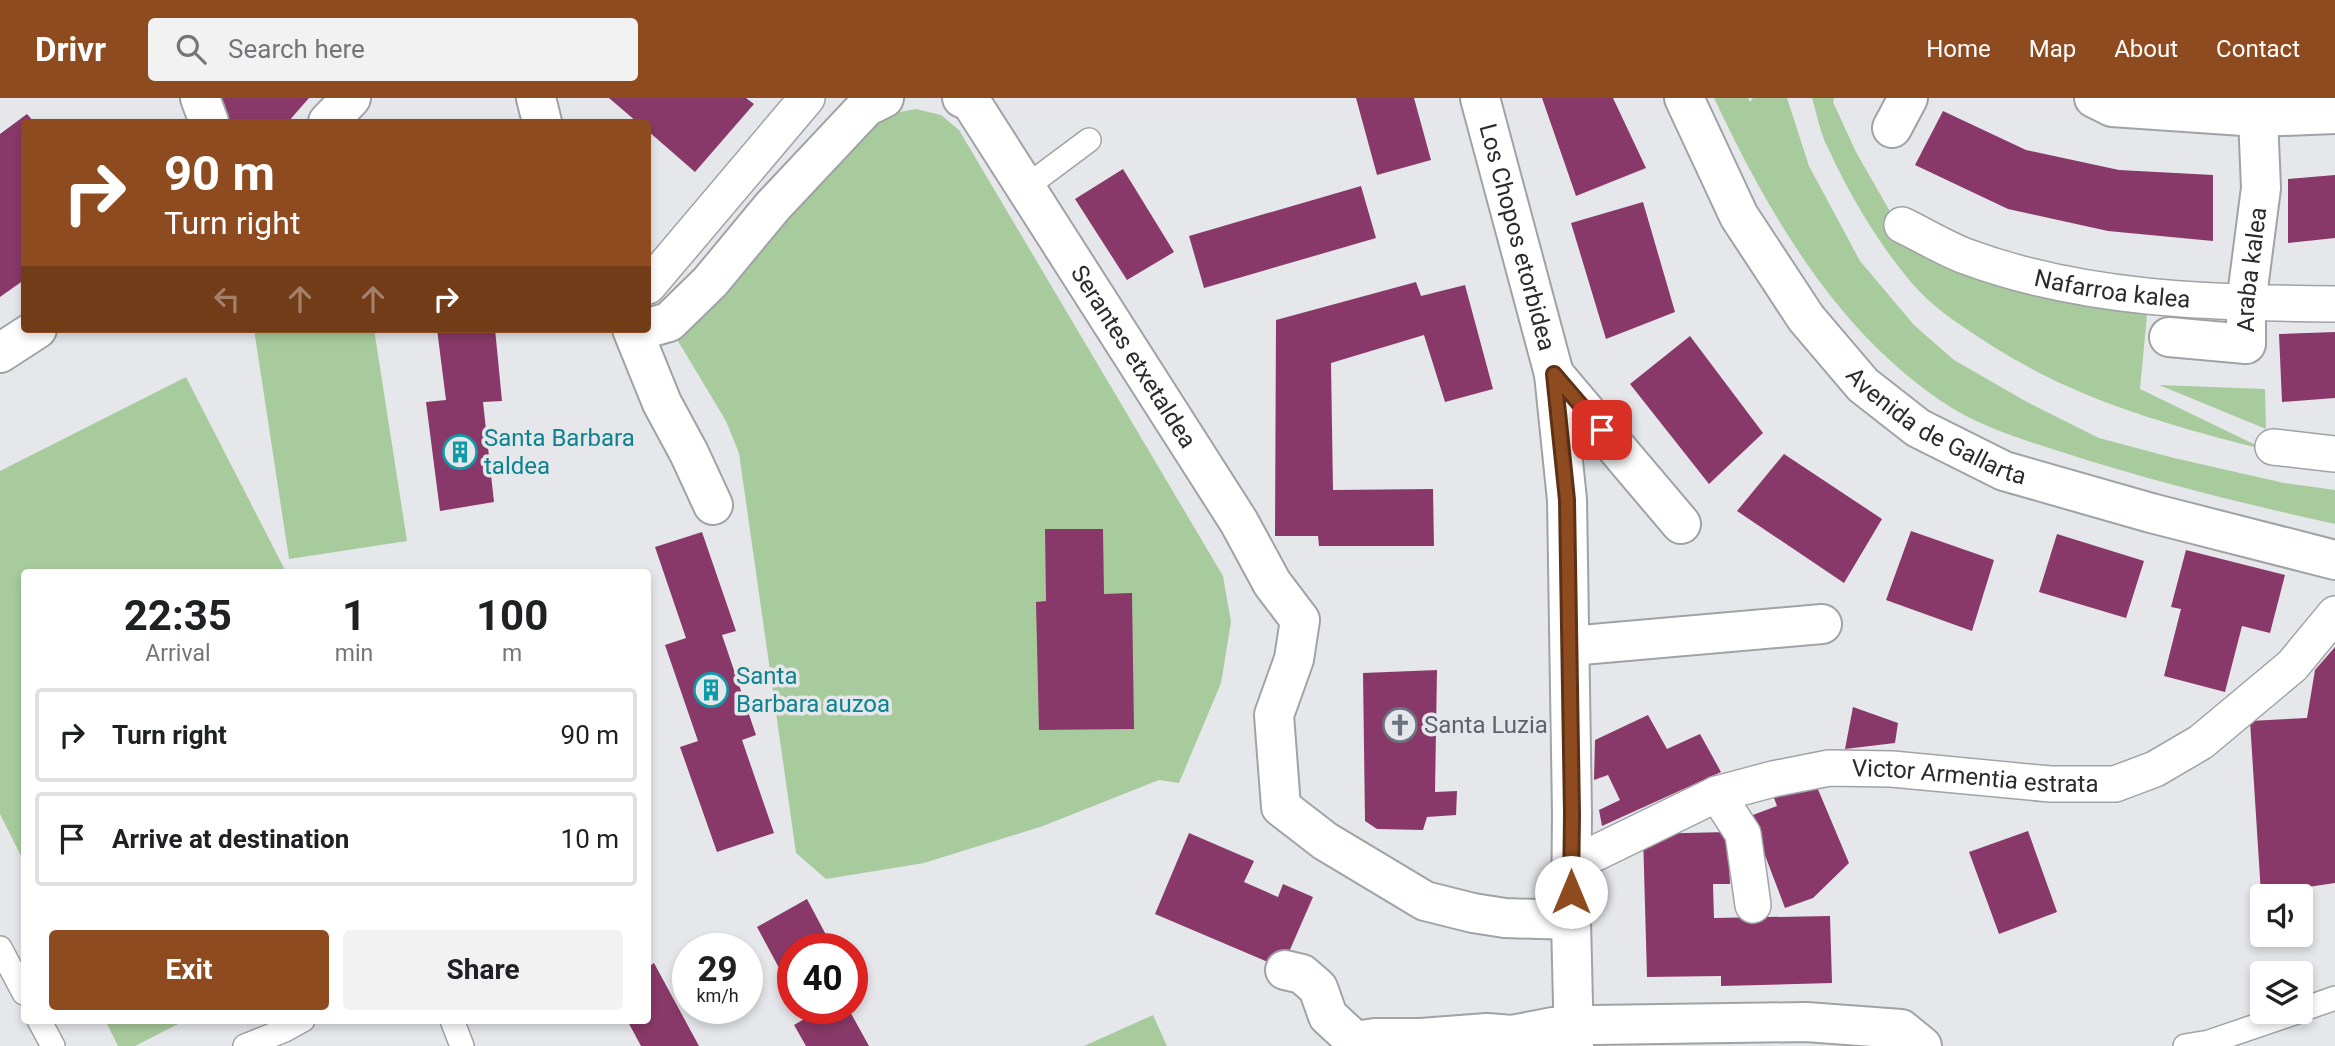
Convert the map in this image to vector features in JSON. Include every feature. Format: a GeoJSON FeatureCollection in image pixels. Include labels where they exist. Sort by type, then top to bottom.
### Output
{"type":"FeatureCollection","features":[{"type":"Feature","properties":{"kind":"street"},"geometry":{"type":"LineString","coordinates":[[200,98],[208,119]]}},
{"type":"Feature","properties":{"kind":"street"},"geometry":{"type":"LineString","coordinates":[[331,119],[351,98]]}},
{"type":"Feature","properties":{"kind":"street"},"geometry":{"type":"LineString","coordinates":[[536,98],[541,119]]}},
{"type":"Feature","properties":{"kind":"street"},"geometry":{"type":"LineString","coordinates":[[651,282],[807,98]]}},
{"type":"Feature","properties":{"kind":"street"},"geometry":{"type":"LineString","coordinates":[[651,327],[669,322],[702,290],[773,206],[866,107],[884,98]]}},
{"type":"Feature","properties":{"kind":"street","name":"Serantes etxetaldea"},"geometry":{"type":"LineString","coordinates":[[962,98],[971,102],[1239,522],[1272,583],[1300,620],[1294,659],[1273,715],[1281,807],[1325,841],[1425,901],[1505,918],[1571,920]]}},
{"type":"Feature","properties":{"kind":"street","name":"Los Chopos etorbidea"},"geometry":{"type":"LineString","coordinates":[[1480,98],[1554,374],[1567,500],[1574,1036]]}},
{"type":"Feature","properties":{"kind":"street","name":"Avenida de Gallarta"},"geometry":{"type":"LineString","coordinates":[[1684,98],[1739,216],[1806,318],[1863,385],[1918,428],[2004,471],[2151,513],[2335,560]]}},
{"type":"Feature","properties":{"kind":"street"},"geometry":{"type":"LineString","coordinates":[[2094,98],[2112,107],[2258,117],[2335,114]]}},
{"type":"Feature","properties":{"kind":"street","name":"Araba kalea"},"geometry":{"type":"LineString","coordinates":[[2169,337],[2246,344],[2246,304],[2261,188],[2258,117]]}},
{"type":"Feature","properties":{"kind":"street","name":"Nafarroa kalea"},"geometry":{"type":"LineString","coordinates":[[1902,225],[1964,256],[2044,279],[2165,298],[2246,304],[2335,304]]}},
{"type":"Feature","properties":{"kind":"street"},"geometry":{"type":"LineString","coordinates":[[0,353],[31,333]]}},
{"type":"Feature","properties":{"kind":"street"},"geometry":{"type":"LineString","coordinates":[[641,333],[662,404],[690,453],[713,505]]}},
{"type":"Feature","properties":{"kind":"street"},"geometry":{"type":"LineString","coordinates":[[1554,374],[1681,524]]}},
{"type":"Feature","properties":{"kind":"street"},"geometry":{"type":"LineString","coordinates":[[2273,447],[2335,454]]}},
{"type":"Feature","properties":{"kind":"street","name":"Victor Armentia estrata"},"geometry":{"type":"LineString","coordinates":[[1570,865],[1717,794],[1829,768],[1892,769],[2050,784],[2115,784],[2155,769],[2201,742],[2292,667],[2335,614]]}},
{"type":"Feature","properties":{"kind":"street"},"geometry":{"type":"LineString","coordinates":[[1570,646],[1822,624]]}},
{"type":"Feature","properties":{"kind":"street"},"geometry":{"type":"LineString","coordinates":[[1717,794],[1743,834],[1753,905]]}},
{"type":"Feature","properties":{"kind":"street"},"geometry":{"type":"LineString","coordinates":[[1286,970],[1302,974],[1318,988],[1328,1016],[1355,1041]]}},
{"type":"Feature","properties":{"kind":"street"},"geometry":{"type":"LineString","coordinates":[[1316,1046],[1376,1038],[1487,1033],[1512,1035],[1553,1027],[1574,1036],[1806,1022],[1901,1029],[1922,1046]]}},
{"type":"Feature","properties":{"kind":"lane"},"geometry":{"type":"LineString","coordinates":[[1026,187],[1089,140]]}},
{"type":"Feature","properties":{"kind":"lane"},"geometry":{"type":"LineString","coordinates":[[0,948],[21,987]]}},
{"type":"Feature","properties":{"kind":"lane"},"geometry":{"type":"LineString","coordinates":[[2313,1006],[2335,998]]}},
{"type":"Feature","properties":{"kind":"lane"},"geometry":{"type":"LineString","coordinates":[[41,1024],[53,1046]]}},
{"type":"Feature","properties":{"kind":"lane"},"geometry":{"type":"LineString","coordinates":[[245,1046],[296,1024]]}},
{"type":"Feature","properties":{"kind":"lane"},"geometry":{"type":"LineString","coordinates":[[454,1024],[462,1046]]}},
{"type":"Feature","properties":{"kind":"lane"},"geometry":{"type":"LineString","coordinates":[[2185,1046],[2209,1042],[2261,1024]]}},
{"type":"Feature","properties":{"kind":"green space"},"geometry":{"type":"Polygon","coordinates":[[[1714,98],[1748,98],[1750,102],[1753,98],[1787,98],[1809,166],[1860,261],[1914,325],[1954,360],[2027,402],[2099,438],[2284,483],[2335,490],[2335,524],[2200,492],[2068,454],[1986,426],[1941,401],[1903,372],[1868,339],[1836,303],[1781,225],[1714,98]]]}},
{"type":"Feature","properties":{"kind":"green space"},"geometry":{"type":"Polygon","coordinates":[[[1812,98],[1834,98],[1833,102],[1856,152],[1900,229],[2140,300],[2147,315],[2140,389],[2266,450],[2156,420],[2087,395],[2020,362],[1942,312],[1906,276],[1868,223],[1825,142],[1812,98]]]}},
{"type":"Feature","properties":{"kind":"green space"},"geometry":{"type":"Polygon","coordinates":[[[916,109],[941,115],[959,130],[1223,576],[1231,622],[1221,683],[1179,783],[1159,780],[1043,826],[924,863],[826,879],[796,853],[739,453],[726,421],[672,331],[861,128],[884,115],[916,109]]]}},
{"type":"Feature","properties":{"kind":"green space"},"geometry":{"type":"Polygon","coordinates":[[[255,333],[375,333],[407,541],[289,559],[255,333]]]}},
{"type":"Feature","properties":{"kind":"green space"},"geometry":{"type":"Polygon","coordinates":[[[186,377],[284,569],[21,569],[21,856],[0,814],[0,471],[186,377]]]}},
{"type":"Feature","properties":{"kind":"green space"},"geometry":{"type":"Polygon","coordinates":[[[2159,385],[2265,389],[2266,429],[2159,385]]]}},
{"type":"Feature","properties":{"kind":"green space"},"geometry":{"type":"Polygon","coordinates":[[[1153,1015],[1167,1046],[1084,1046],[1153,1015]]]}},
{"type":"Feature","properties":{"kind":"green space"},"geometry":{"type":"Polygon","coordinates":[[[107,1024],[178,1024],[135,1046],[118,1046],[107,1024]]]}},
{"type":"Feature","properties":{"kind":"building"},"geometry":{"type":"Polygon","coordinates":[[[217,98],[309,98],[291,119],[225,119],[217,98]]]}},
{"type":"Feature","properties":{"kind":"building"},"geometry":{"type":"Polygon","coordinates":[[[609,98],[746,98],[754,104],[695,172],[651,134],[651,119],[634,119],[609,98]]]}},
{"type":"Feature","properties":{"kind":"building"},"geometry":{"type":"Polygon","coordinates":[[[1356,98],[1414,98],[1431,160],[1377,175],[1356,98]]]}},
{"type":"Feature","properties":{"kind":"building"},"geometry":{"type":"Polygon","coordinates":[[[1542,98],[1613,98],[1646,168],[1576,196],[1542,98]]]}},
{"type":"Feature","properties":{"kind":"building"},"geometry":{"type":"Polygon","coordinates":[[[1943,111],[2026,150],[2119,170],[2213,175],[2213,241],[2108,231],[2008,209],[1915,165],[1943,111]]]}},
{"type":"Feature","properties":{"kind":"building"},"geometry":{"type":"Polygon","coordinates":[[[27,114],[31,119],[21,119],[21,282],[0,297],[0,134],[27,114]]]}},
{"type":"Feature","properties":{"kind":"building"},"geometry":{"type":"Polygon","coordinates":[[[1123,169],[1174,252],[1127,280],[1075,199],[1123,169]]]}},
{"type":"Feature","properties":{"kind":"building"},"geometry":{"type":"Polygon","coordinates":[[[2335,175],[2335,238],[2288,243],[2288,179],[2335,175]]]}},
{"type":"Feature","properties":{"kind":"building"},"geometry":{"type":"Polygon","coordinates":[[[1361,186],[1376,238],[1204,288],[1189,236],[1361,186]]]}},
{"type":"Feature","properties":{"kind":"building"},"geometry":{"type":"Polygon","coordinates":[[[1643,202],[1675,312],[1606,339],[1571,223],[1643,202]]]}},
{"type":"Feature","properties":{"kind":"building"},"geometry":{"type":"Polygon","coordinates":[[[1416,282],[1421,296],[1465,285],[1493,389],[1445,402],[1424,335],[1331,363],[1333,490],[1433,489],[1434,546],[1319,546],[1318,536],[1275,536],[1276,320],[1416,282]]]}},
{"type":"Feature","properties":{"kind":"building"},"geometry":{"type":"Polygon","coordinates":[[[2335,332],[2335,398],[2282,402],[2279,334],[2335,332]]]}},
{"type":"Feature","properties":{"kind":"building","name":"Santa Barbara taldea"},"geometry":{"type":"Polygon","coordinates":[[[438,333],[495,333],[502,401],[483,402],[494,502],[440,511],[426,402],[446,400],[438,333]]]}},
{"type":"Feature","properties":{"kind":"building"},"geometry":{"type":"Polygon","coordinates":[[[1690,336],[1763,433],[1709,484],[1630,384],[1690,336]]]}},
{"type":"Feature","properties":{"kind":"building"},"geometry":{"type":"Polygon","coordinates":[[[1784,454],[1882,519],[1844,583],[1737,511],[1784,454]]]}},
{"type":"Feature","properties":{"kind":"building"},"geometry":{"type":"Polygon","coordinates":[[[1045,529],[1103,529],[1104,594],[1132,593],[1134,729],[1039,730],[1036,602],[1046,601],[1045,529]]]}},
{"type":"Feature","properties":{"kind":"building"},"geometry":{"type":"Polygon","coordinates":[[[1911,531],[1994,560],[1972,631],[1886,600],[1911,531]]]}},
{"type":"Feature","properties":{"kind":"building","name":"Santa Barbara auzoa"},"geometry":{"type":"Polygon","coordinates":[[[702,532],[736,631],[722,635],[756,735],[742,740],[774,833],[717,852],[680,747],[698,741],[665,645],[686,638],[655,547],[702,532]]]}},
{"type":"Feature","properties":{"kind":"building"},"geometry":{"type":"Polygon","coordinates":[[[2057,534],[2144,561],[2126,618],[2039,592],[2057,534]]]}},
{"type":"Feature","properties":{"kind":"building"},"geometry":{"type":"Polygon","coordinates":[[[2186,550],[2285,575],[2270,633],[2242,626],[2225,692],[2164,676],[2181,609],[2171,607],[2186,550]]]}},
{"type":"Feature","properties":{"kind":"building"},"geometry":{"type":"Polygon","coordinates":[[[2335,647],[2335,883],[2313,886],[2313,884],[2260,884],[2250,721],[2307,718],[2315,670],[2335,647]]]}},
{"type":"Feature","properties":{"kind":"building","name":"Santa Luzia"},"geometry":{"type":"Polygon","coordinates":[[[1437,670],[1435,792],[1457,791],[1456,815],[1427,817],[1423,830],[1377,829],[1365,821],[1363,673],[1437,670]]]}},
{"type":"Feature","properties":{"kind":"building"},"geometry":{"type":"Polygon","coordinates":[[[1853,707],[1898,723],[1895,743],[1845,749],[1853,707]]]}},
{"type":"Feature","properties":{"kind":"building"},"geometry":{"type":"Polygon","coordinates":[[[1648,715],[1667,749],[1700,734],[1721,772],[1602,826],[1599,810],[1620,800],[1608,775],[1594,780],[1595,740],[1648,715]]]}},
{"type":"Feature","properties":{"kind":"building"},"geometry":{"type":"Polygon","coordinates":[[[1817,787],[1849,863],[1813,898],[1785,908],[1750,816],[1777,806],[1774,798],[1817,787]]]}},
{"type":"Feature","properties":{"kind":"building"},"geometry":{"type":"Polygon","coordinates":[[[2028,831],[2057,912],[1999,934],[1969,852],[2028,831]]]}},
{"type":"Feature","properties":{"kind":"building"},"geometry":{"type":"Polygon","coordinates":[[[1728,832],[1730,884],[1713,884],[1714,918],[1830,916],[1832,983],[1721,986],[1721,976],[1647,977],[1643,834],[1728,832]]]}},
{"type":"Feature","properties":{"kind":"building"},"geometry":{"type":"Polygon","coordinates":[[[1189,833],[1254,861],[1244,882],[1278,897],[1283,884],[1313,897],[1282,968],[1155,914],[1189,833]]]}},
{"type":"Feature","properties":{"kind":"building"},"geometry":{"type":"Polygon","coordinates":[[[807,899],[825,933],[777,933],[777,964],[763,938],[763,933],[757,927],[807,899]]]}},
{"type":"Feature","properties":{"kind":"building"},"geometry":{"type":"Polygon","coordinates":[[[654,963],[672,996],[672,1024],[687,1024],[699,1046],[641,1046],[629,1024],[651,1024],[651,965],[654,963]]]}},
{"type":"Feature","properties":{"kind":"building"},"geometry":{"type":"Polygon","coordinates":[[[857,1024],[869,1046],[806,1046],[794,1025],[857,1024]]]}},
{"type":"Feature","properties":{"kind":"place","name":"Santa Barbara taldea"},"geometry":{"type":"Point","coordinates":[460,452]}},
{"type":"Feature","properties":{"kind":"place","name":"Santa Barbara auzoa"},"geometry":{"type":"Point","coordinates":[711,690]}},
{"type":"Feature","properties":{"kind":"place","name":"Santa Luzia"},"geometry":{"type":"Point","coordinates":[1400,725]}},
{"type":"Feature","properties":{"kind":"route"},"geometry":{"type":"LineString","coordinates":[[1571,892],[1567,500],[1554,374],[1602,430]]}}]}
